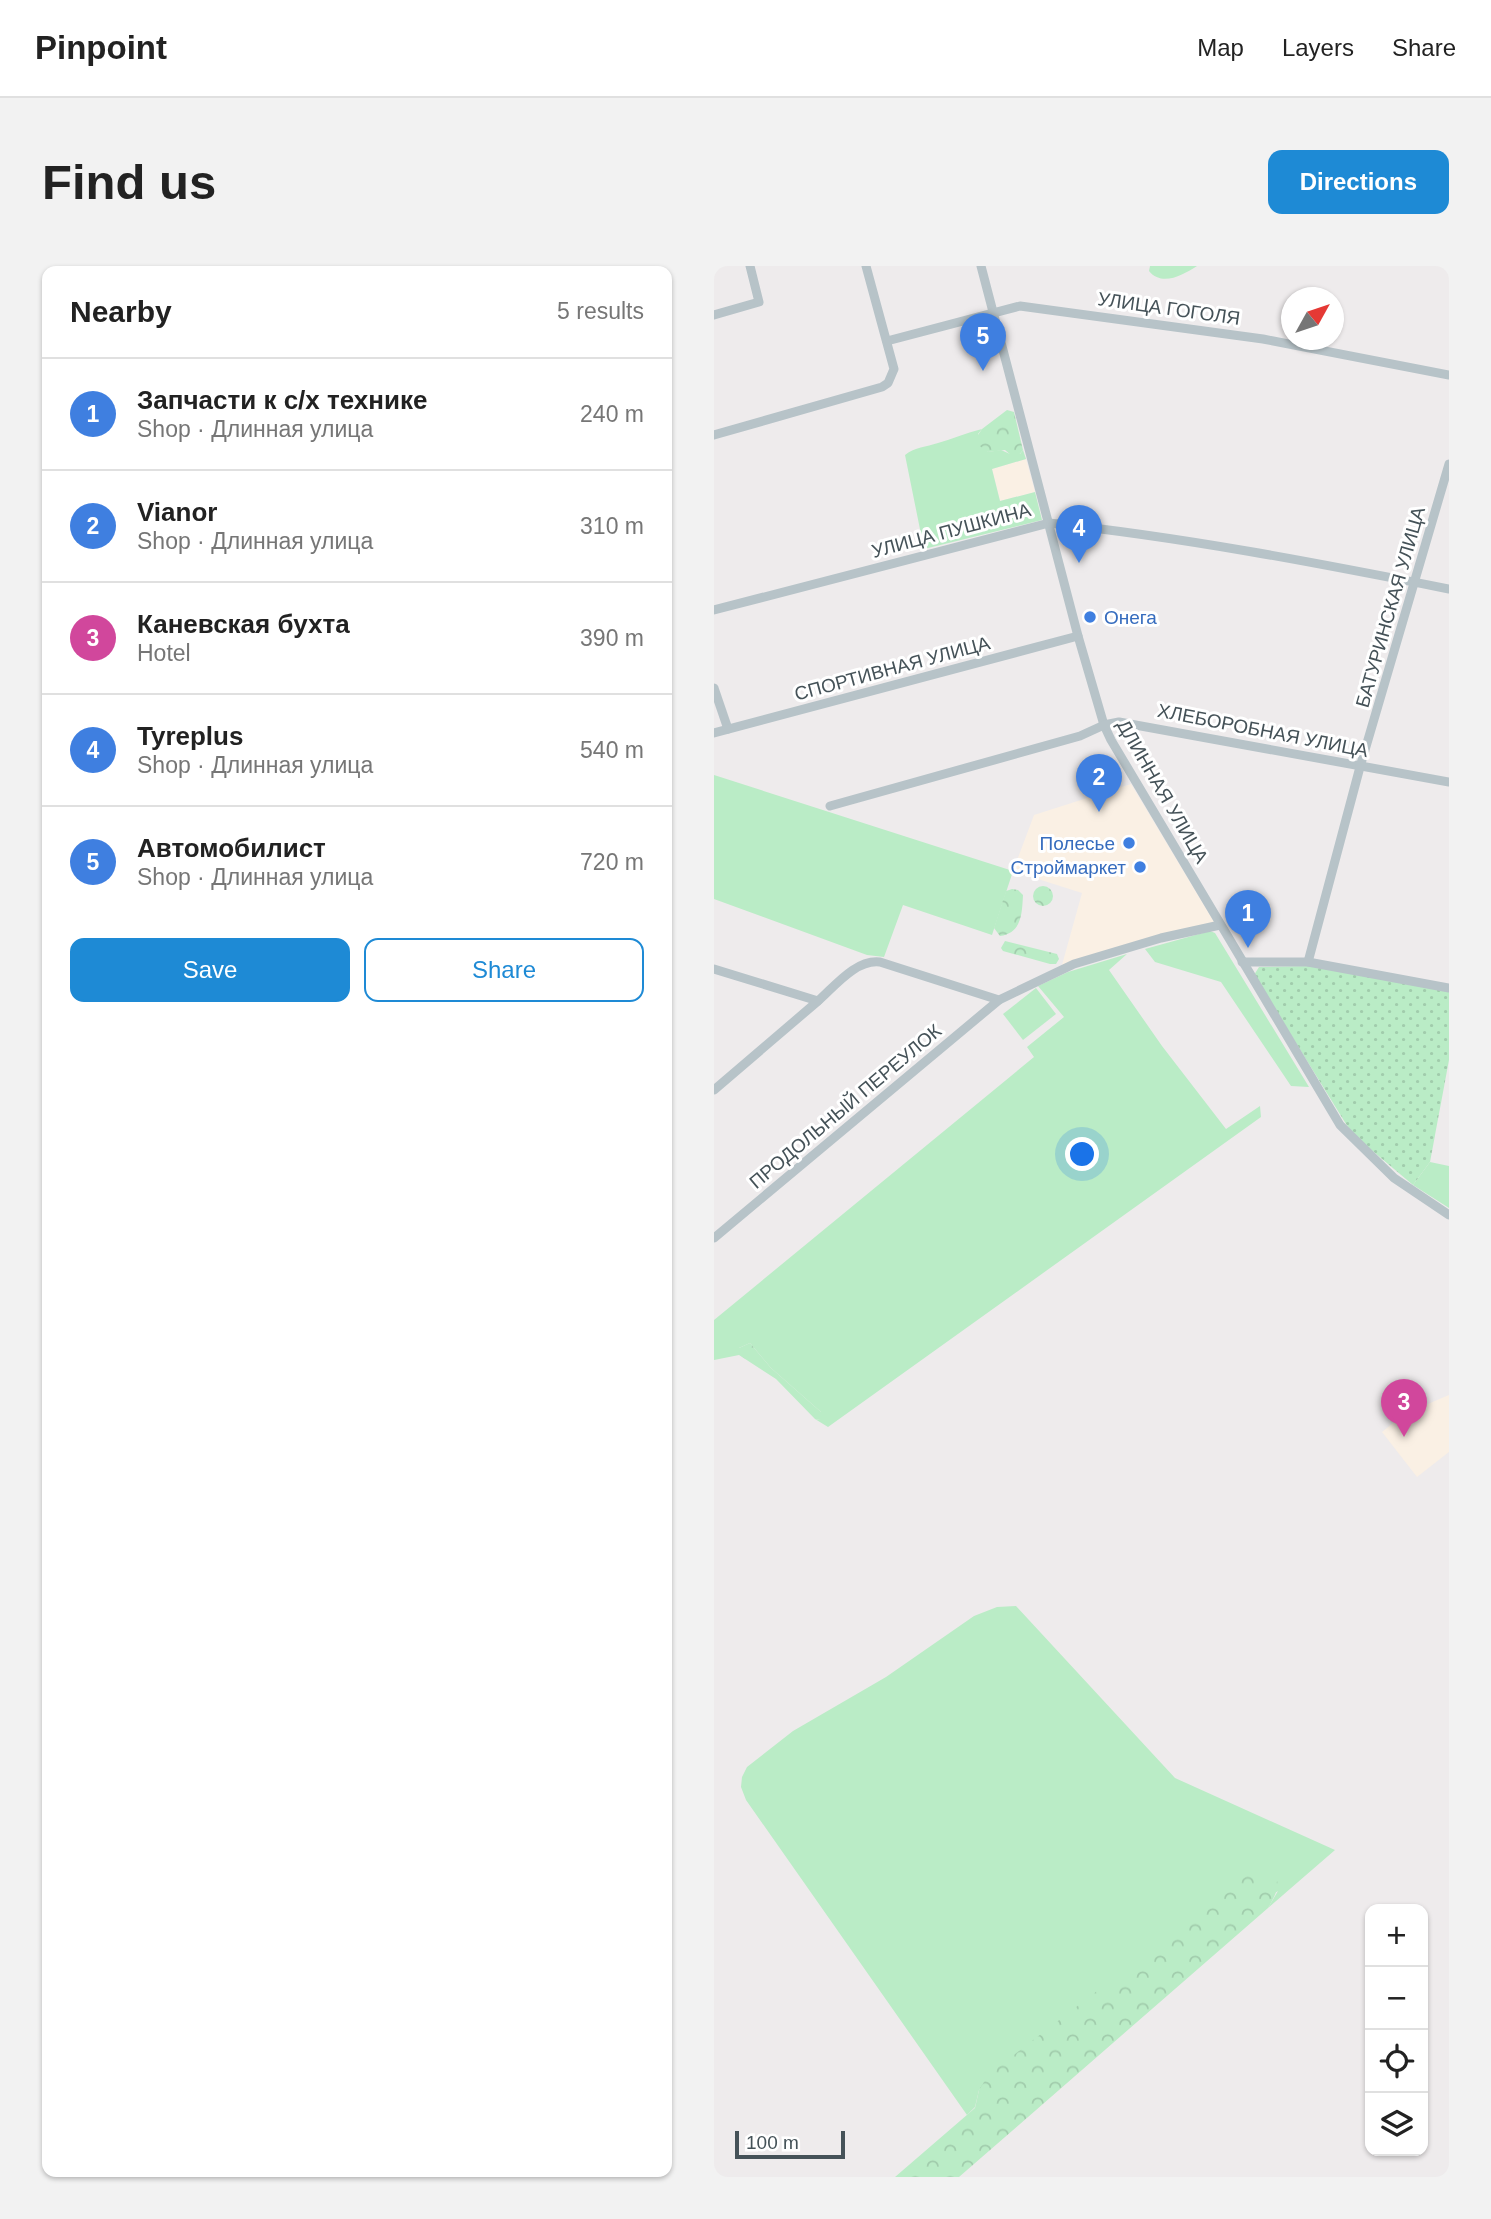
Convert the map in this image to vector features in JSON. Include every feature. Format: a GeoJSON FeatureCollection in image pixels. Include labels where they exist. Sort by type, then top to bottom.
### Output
{"type":"FeatureCollection","features":[{"type":"Feature","properties":{"kind":"street"},"geometry":{"type":"LineString","coordinates":[[714,315],[759,302],[750,266]]}},
{"type":"Feature","properties":{"kind":"street"},"geometry":{"type":"LineString","coordinates":[[714,435],[882,387],[888,383],[894,369],[866,266]]}},
{"type":"Feature","properties":{"kind":"street","name":"ДЛИННАЯ УЛИЦА"},"geometry":{"type":"LineString","coordinates":[[981,266],[1078,636],[1104,724],[1123,762],[1340,1125],[1394,1178],[1449,1215]]}},
{"type":"Feature","properties":{"kind":"street","name":"УЛИЦА ГОГОЛЯ"},"geometry":{"type":"LineString","coordinates":[[887,341],[1020,306],[1263,340],[1449,375]]}},
{"type":"Feature","properties":{"kind":"street","name":"БАТУРИНСКАЯ УЛИЦА"},"geometry":{"type":"LineString","coordinates":[[1308,962],[1360,767],[1449,464]]}},
{"type":"Feature","properties":{"kind":"street","name":"УЛИЦА ПУШКИНА"},"geometry":{"type":"LineString","coordinates":[[714,610],[1049,523],[1256,553],[1449,589]]}},
{"type":"Feature","properties":{"kind":"street","name":"СПОРТИВНАЯ УЛИЦА"},"geometry":{"type":"LineString","coordinates":[[714,733],[1078,636]]}},
{"type":"Feature","properties":{"kind":"street"},"geometry":{"type":"LineString","coordinates":[[714,688],[728,729]]}},
{"type":"Feature","properties":{"kind":"street","name":"ХЛЕБОРОБНАЯ УЛИЦА"},"geometry":{"type":"LineString","coordinates":[[830,806],[1080,736],[1104,724],[1130,723],[1449,782]]}},
{"type":"Feature","properties":{"kind":"street","name":"ПРОДОЛЬНЫЙ ПЕРЕУЛОК"},"geometry":{"type":"LineString","coordinates":[[714,1238],[999,1000],[1074,964],[1161,938],[1220,925]]}},
{"type":"Feature","properties":{"kind":"street"},"geometry":{"type":"LineString","coordinates":[[714,1090],[858,967],[874,961],[999,1000]]}},
{"type":"Feature","properties":{"kind":"street"},"geometry":{"type":"LineString","coordinates":[[1242,962],[1308,962],[1449,988]]}},
{"type":"Feature","properties":{"kind":"street"},"geometry":{"type":"LineString","coordinates":[[714,969],[818,1001]]}},
{"type":"Feature","properties":{"kind":"shaded area"},"geometry":{"type":"Polygon","coordinates":[[[1026,459],[1035,492],[1000,501],[992,469],[1026,459]]]}},
{"type":"Feature","properties":{"kind":"shaded area"},"geometry":{"type":"Polygon","coordinates":[[[1131,784],[1214,922],[1062,965],[1082,893],[1013,871],[1034,815],[1131,784]]]}},
{"type":"Feature","properties":{"kind":"shaded area"},"geometry":{"type":"Polygon","coordinates":[[[1449,1395],[1449,1452],[1417,1477],[1382,1432],[1404,1414],[1449,1395]]]}},
{"type":"Feature","properties":{"kind":"green space"},"geometry":{"type":"Polygon","coordinates":[[[1150,266],[1197,266],[1179,276],[1166,279],[1154,276],[1149,271],[1150,266]]]}},
{"type":"Feature","properties":{"kind":"green space"},"geometry":{"type":"Polygon","coordinates":[[[1007,410],[1014,412],[1023,450],[1013,457],[1005,450],[988,452],[977,444],[976,438],[982,429],[1007,410]]]}},
{"type":"Feature","properties":{"kind":"green space"},"geometry":{"type":"Polygon","coordinates":[[[982,429],[978,434],[988,452],[1001,450],[1020,454],[1023,450],[1026,459],[992,469],[1000,501],[1035,492],[1042,520],[924,549],[905,455],[982,429]]]}},
{"type":"Feature","properties":{"kind":"green space"},"geometry":{"type":"Polygon","coordinates":[[[714,775],[1013,871],[992,935],[903,905],[884,957],[867,955],[714,899],[714,775]]]}},
{"type":"Feature","properties":{"kind":"green space"},"geometry":{"type":"Polygon","coordinates":[[[1043,886],[1050,889],[1053,896],[1050,903],[1043,906],[1036,903],[1033,896],[1036,889],[1043,886]]]}},
{"type":"Feature","properties":{"kind":"green space"},"geometry":{"type":"Polygon","coordinates":[[[1012,889],[1023,895],[1021,915],[1013,931],[1000,936],[994,928],[1006,891],[1012,889]]]}},
{"type":"Feature","properties":{"kind":"green space"},"geometry":{"type":"Polygon","coordinates":[[[1210,931],[1215,933],[1309,1087],[1291,1086],[1221,982],[1155,962],[1145,949],[1210,931]]]}},
{"type":"Feature","properties":{"kind":"green space"},"geometry":{"type":"Polygon","coordinates":[[[1005,941],[1057,954],[1059,959],[1056,964],[1050,964],[1003,951],[1001,948],[1005,941]]]}},
{"type":"Feature","properties":{"kind":"green space"},"geometry":{"type":"Polygon","coordinates":[[[1127,954],[1109,970],[1162,1046],[1226,1129],[1260,1106],[1261,1117],[828,1427],[815,1419],[820,1420],[821,1412],[771,1368],[750,1343],[739,1348],[739,1355],[714,1360],[714,1320],[1034,1057],[1027,1047],[1064,1017],[1038,986],[1068,972],[1127,954]]]}},
{"type":"Feature","properties":{"kind":"green space"},"geometry":{"type":"Polygon","coordinates":[[[1311,966],[1449,991],[1449,1060],[1430,1162],[1413,1185],[1356,1137],[1346,1124],[1254,975],[1259,967],[1311,966]]]}},
{"type":"Feature","properties":{"kind":"green space"},"geometry":{"type":"Polygon","coordinates":[[[1036,988],[1056,1014],[1023,1040],[1003,1014],[1036,988]]]}},
{"type":"Feature","properties":{"kind":"green space"},"geometry":{"type":"Polygon","coordinates":[[[1430,1162],[1449,1166],[1449,1208],[1413,1185],[1430,1162]]]}},
{"type":"Feature","properties":{"kind":"green space"},"geometry":{"type":"Polygon","coordinates":[[[750,1343],[771,1368],[821,1412],[823,1417],[820,1420],[815,1419],[776,1379],[739,1355],[739,1348],[750,1343]]]}},
{"type":"Feature","properties":{"kind":"green space"},"geometry":{"type":"Polygon","coordinates":[[[1016,1606],[1175,1778],[1335,1850],[1268,1908],[1278,1891],[979,2090],[975,2107],[967,2115],[746,1800],[741,1787],[747,1767],[793,1731],[886,1677],[974,1616],[997,1607],[1016,1606]]]}},
{"type":"Feature","properties":{"kind":"green space"},"geometry":{"type":"Polygon","coordinates":[[[1257,1868],[1272,1874],[1278,1883],[1268,1908],[959,2177],[895,2177],[975,2108],[979,2090],[989,2074],[1257,1868]]]}},
{"type":"Feature","properties":{"kind":"place","name":"Автомобилист"},"geometry":{"type":"Point","coordinates":[983,371]}},
{"type":"Feature","properties":{"kind":"place","name":"Tyreplus"},"geometry":{"type":"Point","coordinates":[1079,563]}},
{"type":"Feature","properties":{"kind":"place","name":"Онега"},"geometry":{"type":"Point","coordinates":[1090,617]}},
{"type":"Feature","properties":{"kind":"place","name":"Vianor"},"geometry":{"type":"Point","coordinates":[1099,812]}},
{"type":"Feature","properties":{"kind":"place","name":"Полесье"},"geometry":{"type":"Point","coordinates":[1129,843]}},
{"type":"Feature","properties":{"kind":"place","name":"Строймаркет"},"geometry":{"type":"Point","coordinates":[1140,867]}},
{"type":"Feature","properties":{"kind":"place","name":"Запчасти к с/х технике"},"geometry":{"type":"Point","coordinates":[1248,948]}},
{"type":"Feature","properties":{"kind":"place","name":"Каневская бухта"},"geometry":{"type":"Point","coordinates":[1404,1437]}}]}
